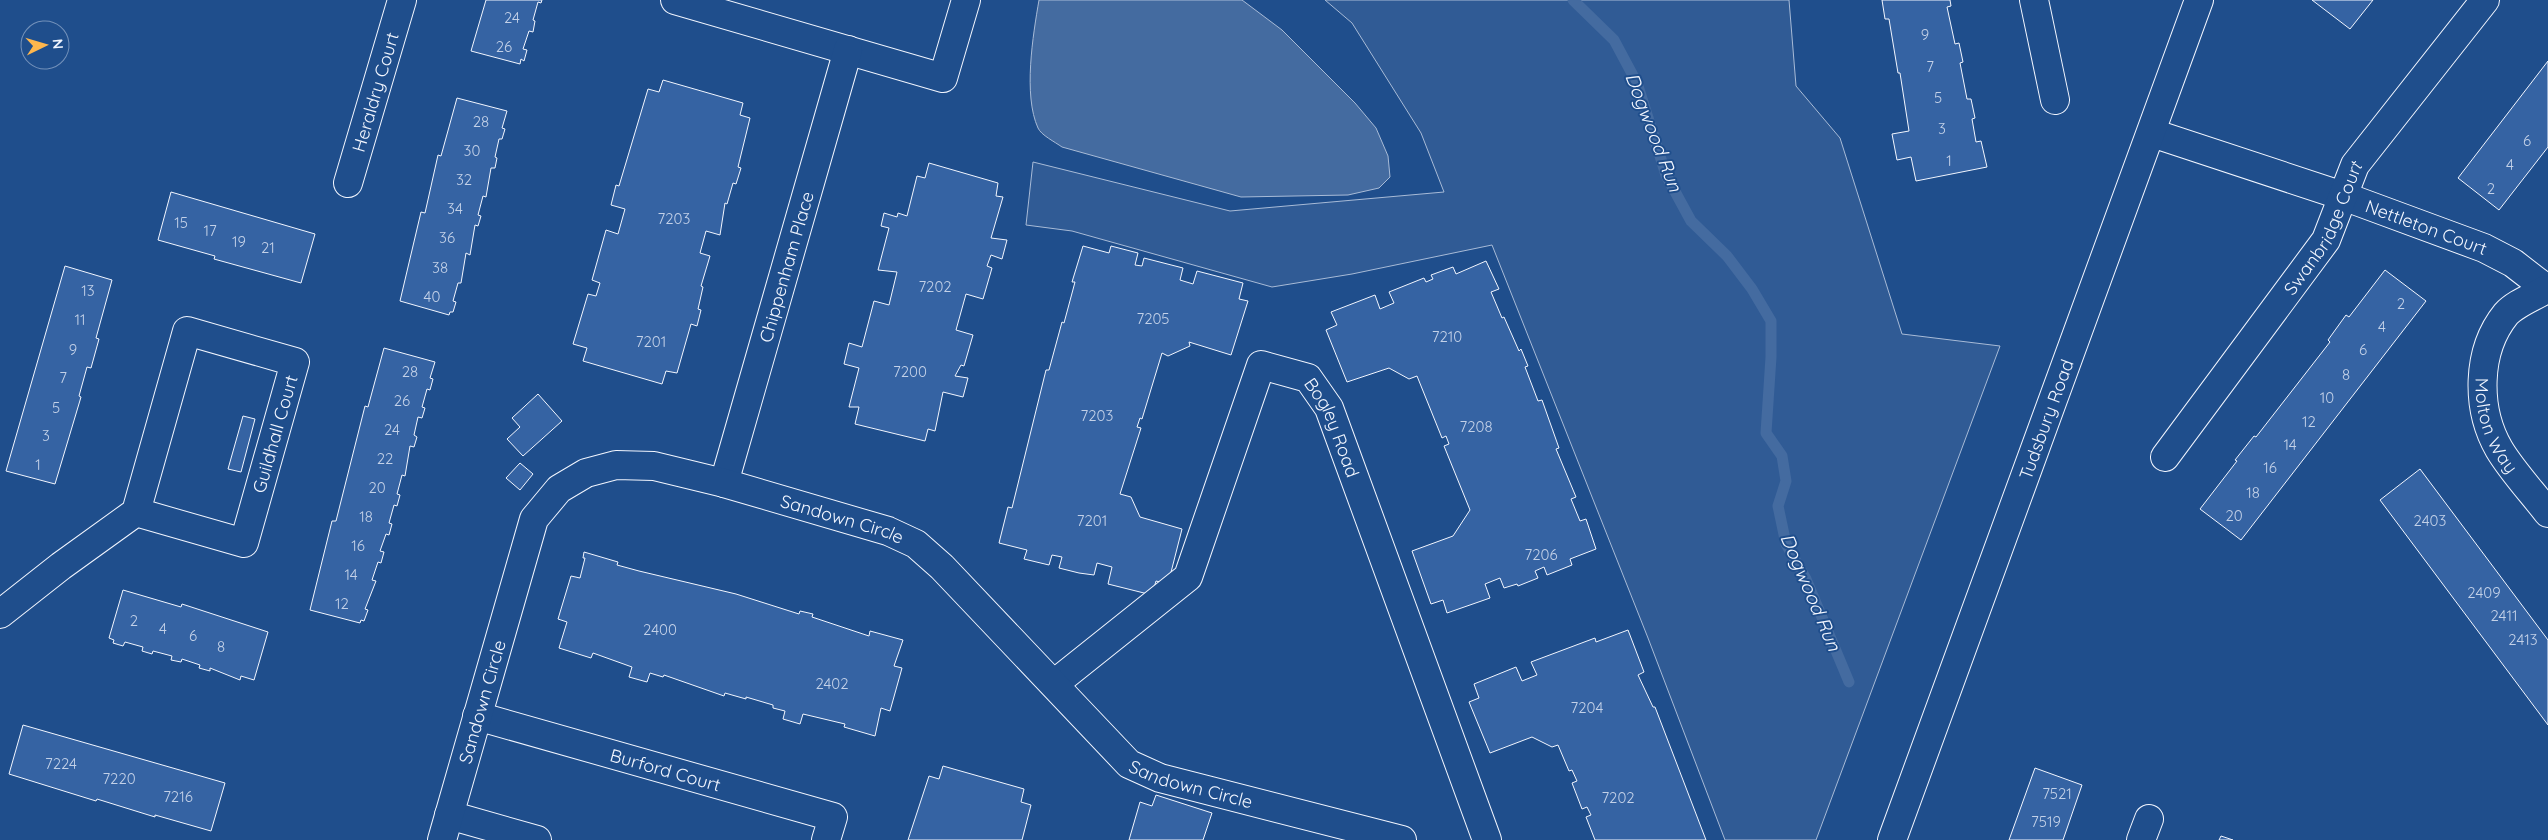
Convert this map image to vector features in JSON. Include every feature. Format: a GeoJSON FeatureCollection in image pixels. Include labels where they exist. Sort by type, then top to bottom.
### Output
{"type":"FeatureCollection","features":[{"type":"Feature","properties":{"kind":"street","name":"Heraldry Court"},"geometry":{"type":"LineString","coordinates":[[348,183],[402,0]]}},
{"type":"Feature","properties":{"kind":"street"},"geometry":{"type":"LineString","coordinates":[[674,0],[943,78],[966,0]]}},
{"type":"Feature","properties":{"kind":"street"},"geometry":{"type":"LineString","coordinates":[[2034,0],[2055,100]]}},
{"type":"Feature","properties":{"kind":"street","name":"Tudsbury Road"},"geometry":{"type":"LineString","coordinates":[[1892,840],[2200,0]]}},
{"type":"Feature","properties":{"kind":"street","name":"Swanbridge Court"},"geometry":{"type":"LineString","coordinates":[[2165,457],[2326,240],[2355,164],[2485,0]]}},
{"type":"Feature","properties":{"kind":"street","name":"Chippenham Place"},"geometry":{"type":"LineString","coordinates":[[724,483],[848,50]]}},
{"type":"Feature","properties":{"kind":"street","name":"Nettleton Court"},"geometry":{"type":"LineString","coordinates":[[2152,133],[2343,196],[2484,248],[2513,263],[2546,290]]}},
{"type":"Feature","properties":{"kind":"street","name":"Molton Way"},"geometry":{"type":"LineString","coordinates":[[2546,290],[2507,313],[2494,334],[2483,367],[2482,403],[2498,448],[2548,513]]}},
{"type":"Feature","properties":{"kind":"street","name":"Guildhall Court"},"geometry":{"type":"LineString","coordinates":[[187,332],[295,362],[244,543],[136,512],[187,332]]}},
{"type":"Feature","properties":{"kind":"street","name":"Bogley Road"},"geometry":{"type":"LineString","coordinates":[[1054,684],[1188,577],[1262,365],[1308,378],[1329,408],[1487,840]]}},
{"type":"Feature","properties":{"kind":"street","name":"Sandown Circle"},"geometry":{"type":"LineString","coordinates":[[446,827],[476,716],[534,519],[559,489],[586,473],[616,465],[654,466],[724,483],[888,531],[916,544],[942,567],[1129,764],[1160,778],[1402,840]]}},
{"type":"Feature","properties":{"kind":"street"},"geometry":{"type":"LineString","coordinates":[[0,614],[60,566],[136,512]]}},
{"type":"Feature","properties":{"kind":"street","name":"Burford Court"},"geometry":{"type":"LineString","coordinates":[[476,716],[833,817],[826,840]]}},
{"type":"Feature","properties":{"kind":"street"},"geometry":{"type":"LineString","coordinates":[[446,827],[537,840]]}},
{"type":"Feature","properties":{"kind":"shaded area"},"geometry":{"type":"Polygon","coordinates":[[[1039,0],[1242,0],[1282,30],[1355,103],[1376,128],[1388,156],[1390,177],[1379,188],[1348,195],[1241,197],[1062,147],[1040,131],[1033,114],[1030,82],[1034,30],[1039,0]]]}},
{"type":"Feature","properties":{"kind":"shaded area"},"geometry":{"type":"Polygon","coordinates":[[[1325,0],[1789,0],[1796,86],[1840,138],[1902,334],[2000,346],[1816,840],[1725,840],[1648,638],[1492,245],[1352,274],[1272,287],[1072,231],[1026,225],[1033,162],[1230,211],[1444,192],[1421,133],[1352,23],[1325,0]]]}},
{"type":"Feature","properties":{"kind":"building"},"geometry":{"type":"Polygon","coordinates":[[[486,0],[542,0],[541,3],[538,2],[533,20],[535,21],[533,32],[529,31],[523,49],[527,50],[524,61],[521,59],[520,64],[471,51],[486,0]]]}},
{"type":"Feature","properties":{"kind":"building"},"geometry":{"type":"Polygon","coordinates":[[[1882,0],[1950,0],[1951,6],[1947,7],[1955,44],[1959,43],[1963,62],[1960,63],[1967,99],[1971,99],[1975,118],[1972,119],[1976,142],[1981,141],[1987,167],[1916,181],[1911,157],[1897,160],[1892,134],[1909,131],[1889,19],[1885,19],[1882,0]]]}},
{"type":"Feature","properties":{"kind":"building"},"geometry":{"type":"Polygon","coordinates":[[[2312,0],[2373,0],[2350,29],[2312,0]]]}},
{"type":"Feature","properties":{"kind":"building"},"geometry":{"type":"Polygon","coordinates":[[[2548,61],[2548,147],[2499,210],[2458,178],[2548,61]]]}},
{"type":"Feature","properties":{"kind":"building"},"geometry":{"type":"Polygon","coordinates":[[[663,80],[743,103],[740,115],[750,118],[738,167],[741,168],[736,184],[733,183],[727,204],[725,203],[720,235],[706,231],[700,253],[710,256],[701,286],[703,287],[698,309],[701,310],[697,326],[691,324],[677,373],[666,371],[662,384],[583,361],[587,348],[573,344],[588,294],[596,296],[600,283],[592,280],[606,230],[618,234],[625,209],[611,205],[616,185],[619,186],[648,89],[659,92],[663,80]]]}},
{"type":"Feature","properties":{"kind":"building"},"geometry":{"type":"Polygon","coordinates":[[[457,98],[507,111],[502,128],[505,129],[502,139],[499,139],[495,157],[497,158],[495,168],[491,168],[486,197],[483,196],[478,215],[481,216],[478,226],[475,225],[470,255],[466,253],[461,283],[458,283],[453,301],[456,302],[453,312],[450,312],[449,315],[400,301],[421,212],[425,213],[438,155],[441,156],[457,98]]]}},
{"type":"Feature","properties":{"kind":"building"},"geometry":{"type":"Polygon","coordinates":[[[929,163],[998,183],[996,196],[1003,197],[991,238],[1007,240],[1002,259],[991,255],[987,266],[992,268],[983,299],[966,294],[956,330],[973,335],[964,366],[961,365],[955,376],[968,378],[963,397],[943,392],[935,431],[928,429],[925,441],[855,424],[859,407],[849,407],[859,368],[844,364],[849,343],[862,347],[874,301],[889,305],[897,272],[878,270],[889,228],[881,226],[884,213],[897,217],[898,213],[907,216],[917,176],[925,178],[929,163]]]}},
{"type":"Feature","properties":{"kind":"building"},"geometry":{"type":"Polygon","coordinates":[[[171,192],[315,234],[301,283],[214,259],[215,256],[158,240],[171,192]]]}},
{"type":"Feature","properties":{"kind":"building"},"geometry":{"type":"Polygon","coordinates":[[[1083,246],[1109,253],[1111,246],[1138,253],[1135,265],[1142,266],[1144,258],[1183,268],[1180,280],[1193,284],[1197,271],[1243,283],[1239,299],[1248,301],[1231,355],[1189,342],[1190,346],[1168,356],[1162,353],[1142,419],[1140,418],[1137,427],[1141,428],[1120,494],[1131,497],[1140,517],[1182,529],[1168,584],[1156,581],[1152,595],[1108,584],[1112,567],[1097,563],[1094,575],[1079,573],[1059,568],[1062,557],[1052,555],[1049,565],[1024,559],[1027,550],[999,543],[1008,507],[1012,508],[1046,370],[1049,370],[1062,322],[1064,323],[1075,282],[1072,282],[1083,246]]]}},
{"type":"Feature","properties":{"kind":"building"},"geometry":{"type":"Polygon","coordinates":[[[1486,261],[1499,289],[1491,292],[1519,351],[1521,349],[1528,366],[1525,367],[1538,401],[1542,400],[1559,448],[1556,449],[1576,497],[1571,499],[1580,521],[1586,519],[1596,549],[1570,559],[1572,565],[1547,575],[1544,567],[1535,571],[1538,578],[1518,586],[1517,584],[1504,588],[1500,578],[1485,584],[1490,598],[1447,613],[1443,600],[1431,604],[1412,551],[1453,536],[1470,510],[1444,446],[1449,444],[1446,436],[1442,438],[1417,376],[1409,379],[1389,368],[1347,382],[1326,330],[1337,325],[1331,312],[1375,295],[1380,309],[1394,303],[1389,292],[1424,278],[1426,282],[1433,279],[1431,275],[1453,267],[1456,274],[1486,261]]]}},
{"type":"Feature","properties":{"kind":"building"},"geometry":{"type":"Polygon","coordinates":[[[65,266],[112,280],[96,338],[99,339],[91,368],[87,367],[79,396],[81,397],[55,484],[6,471],[65,266]]]}},
{"type":"Feature","properties":{"kind":"building"},"geometry":{"type":"Polygon","coordinates":[[[2385,270],[2426,301],[2241,540],[2200,509],[2237,461],[2235,460],[2254,436],[2256,437],[2330,342],[2328,340],[2346,315],[2349,317],[2385,270]]]}},
{"type":"Feature","properties":{"kind":"building"},"geometry":{"type":"Polygon","coordinates":[[[384,348],[435,362],[430,378],[433,379],[430,390],[427,389],[422,407],[425,408],[422,418],[418,417],[414,435],[417,437],[414,447],[410,446],[405,476],[402,475],[397,494],[400,495],[397,506],[394,505],[389,523],[392,524],[389,535],[386,534],[380,551],[384,552],[381,563],[378,562],[372,580],[376,581],[365,609],[368,610],[364,621],[361,620],[360,623],[310,610],[332,521],[336,521],[365,406],[368,407],[384,348]]]}},
{"type":"Feature","properties":{"kind":"building"},"geometry":{"type":"Polygon","coordinates":[[[538,394],[562,421],[523,456],[507,439],[520,427],[512,418],[538,394]]]}},
{"type":"Feature","properties":{"kind":"building"},"geometry":{"type":"Polygon","coordinates":[[[243,416],[255,419],[241,472],[228,469],[243,416]]]}},
{"type":"Feature","properties":{"kind":"building"},"geometry":{"type":"Polygon","coordinates":[[[520,463],[533,474],[520,490],[506,478],[520,463]]]}},
{"type":"Feature","properties":{"kind":"building"},"geometry":{"type":"Polygon","coordinates":[[[2420,469],[2548,640],[2548,725],[2380,500],[2420,469]]]}},
{"type":"Feature","properties":{"kind":"building"},"geometry":{"type":"Polygon","coordinates":[[[584,552],[618,562],[617,565],[639,571],[736,594],[799,614],[800,611],[813,614],[812,617],[869,636],[870,631],[903,640],[894,666],[902,668],[890,711],[881,708],[875,736],[844,727],[845,724],[803,714],[800,724],[783,719],[785,711],[773,708],[773,705],[725,693],[724,696],[664,675],[663,677],[650,673],[647,682],[629,677],[632,667],[593,653],[591,658],[559,648],[567,622],[558,619],[571,576],[580,578],[585,558],[583,558],[584,552]]]}},
{"type":"Feature","properties":{"kind":"building"},"geometry":{"type":"Polygon","coordinates":[[[123,590],[181,607],[182,604],[268,632],[254,680],[241,676],[240,680],[210,668],[210,671],[199,668],[200,665],[182,659],[181,662],[171,660],[172,656],[153,651],[152,654],[142,651],[143,647],[125,642],[123,646],[113,643],[114,640],[109,638],[123,590]]]}},
{"type":"Feature","properties":{"kind":"building"},"geometry":{"type":"Polygon","coordinates":[[[1628,630],[1644,672],[1638,675],[1653,707],[1655,707],[1706,840],[1595,840],[1586,817],[1591,815],[1587,807],[1582,809],[1572,783],[1577,781],[1572,770],[1569,771],[1558,745],[1552,747],[1532,737],[1490,753],[1469,702],[1479,698],[1474,684],[1516,667],[1522,681],[1537,675],[1531,662],[1595,638],[1596,642],[1628,630]]]}},
{"type":"Feature","properties":{"kind":"building"},"geometry":{"type":"Polygon","coordinates":[[[23,725],[225,783],[211,831],[155,815],[155,817],[97,799],[96,801],[9,774],[23,725]]]}},
{"type":"Feature","properties":{"kind":"building"},"geometry":{"type":"Polygon","coordinates":[[[943,766],[1024,789],[1021,802],[1031,805],[1022,840],[908,840],[929,776],[939,779],[943,766]]]}},
{"type":"Feature","properties":{"kind":"building"},"geometry":{"type":"Polygon","coordinates":[[[2035,768],[2082,785],[2063,840],[2009,840],[2035,768]]]}},
{"type":"Feature","properties":{"kind":"building"},"geometry":{"type":"Polygon","coordinates":[[[1156,795],[1212,813],[1203,840],[1129,840],[1140,802],[1152,806],[1156,795]]]}},
{"type":"Feature","properties":{"kind":"building"},"geometry":{"type":"Polygon","coordinates":[[[2221,836],[2233,840],[2219,840],[2221,836]]]}},
{"type":"Feature","properties":{"kind":"waterway","name":"Dogwood Run"},"geometry":{"type":"LineString","coordinates":[[1573,0],[1614,40],[1637,83],[1666,175],[1691,221],[1727,256],[1752,289],[1771,321],[1771,357],[1766,433],[1782,456],[1786,481],[1778,506],[1786,544],[1806,579],[1849,682]]}}]}
